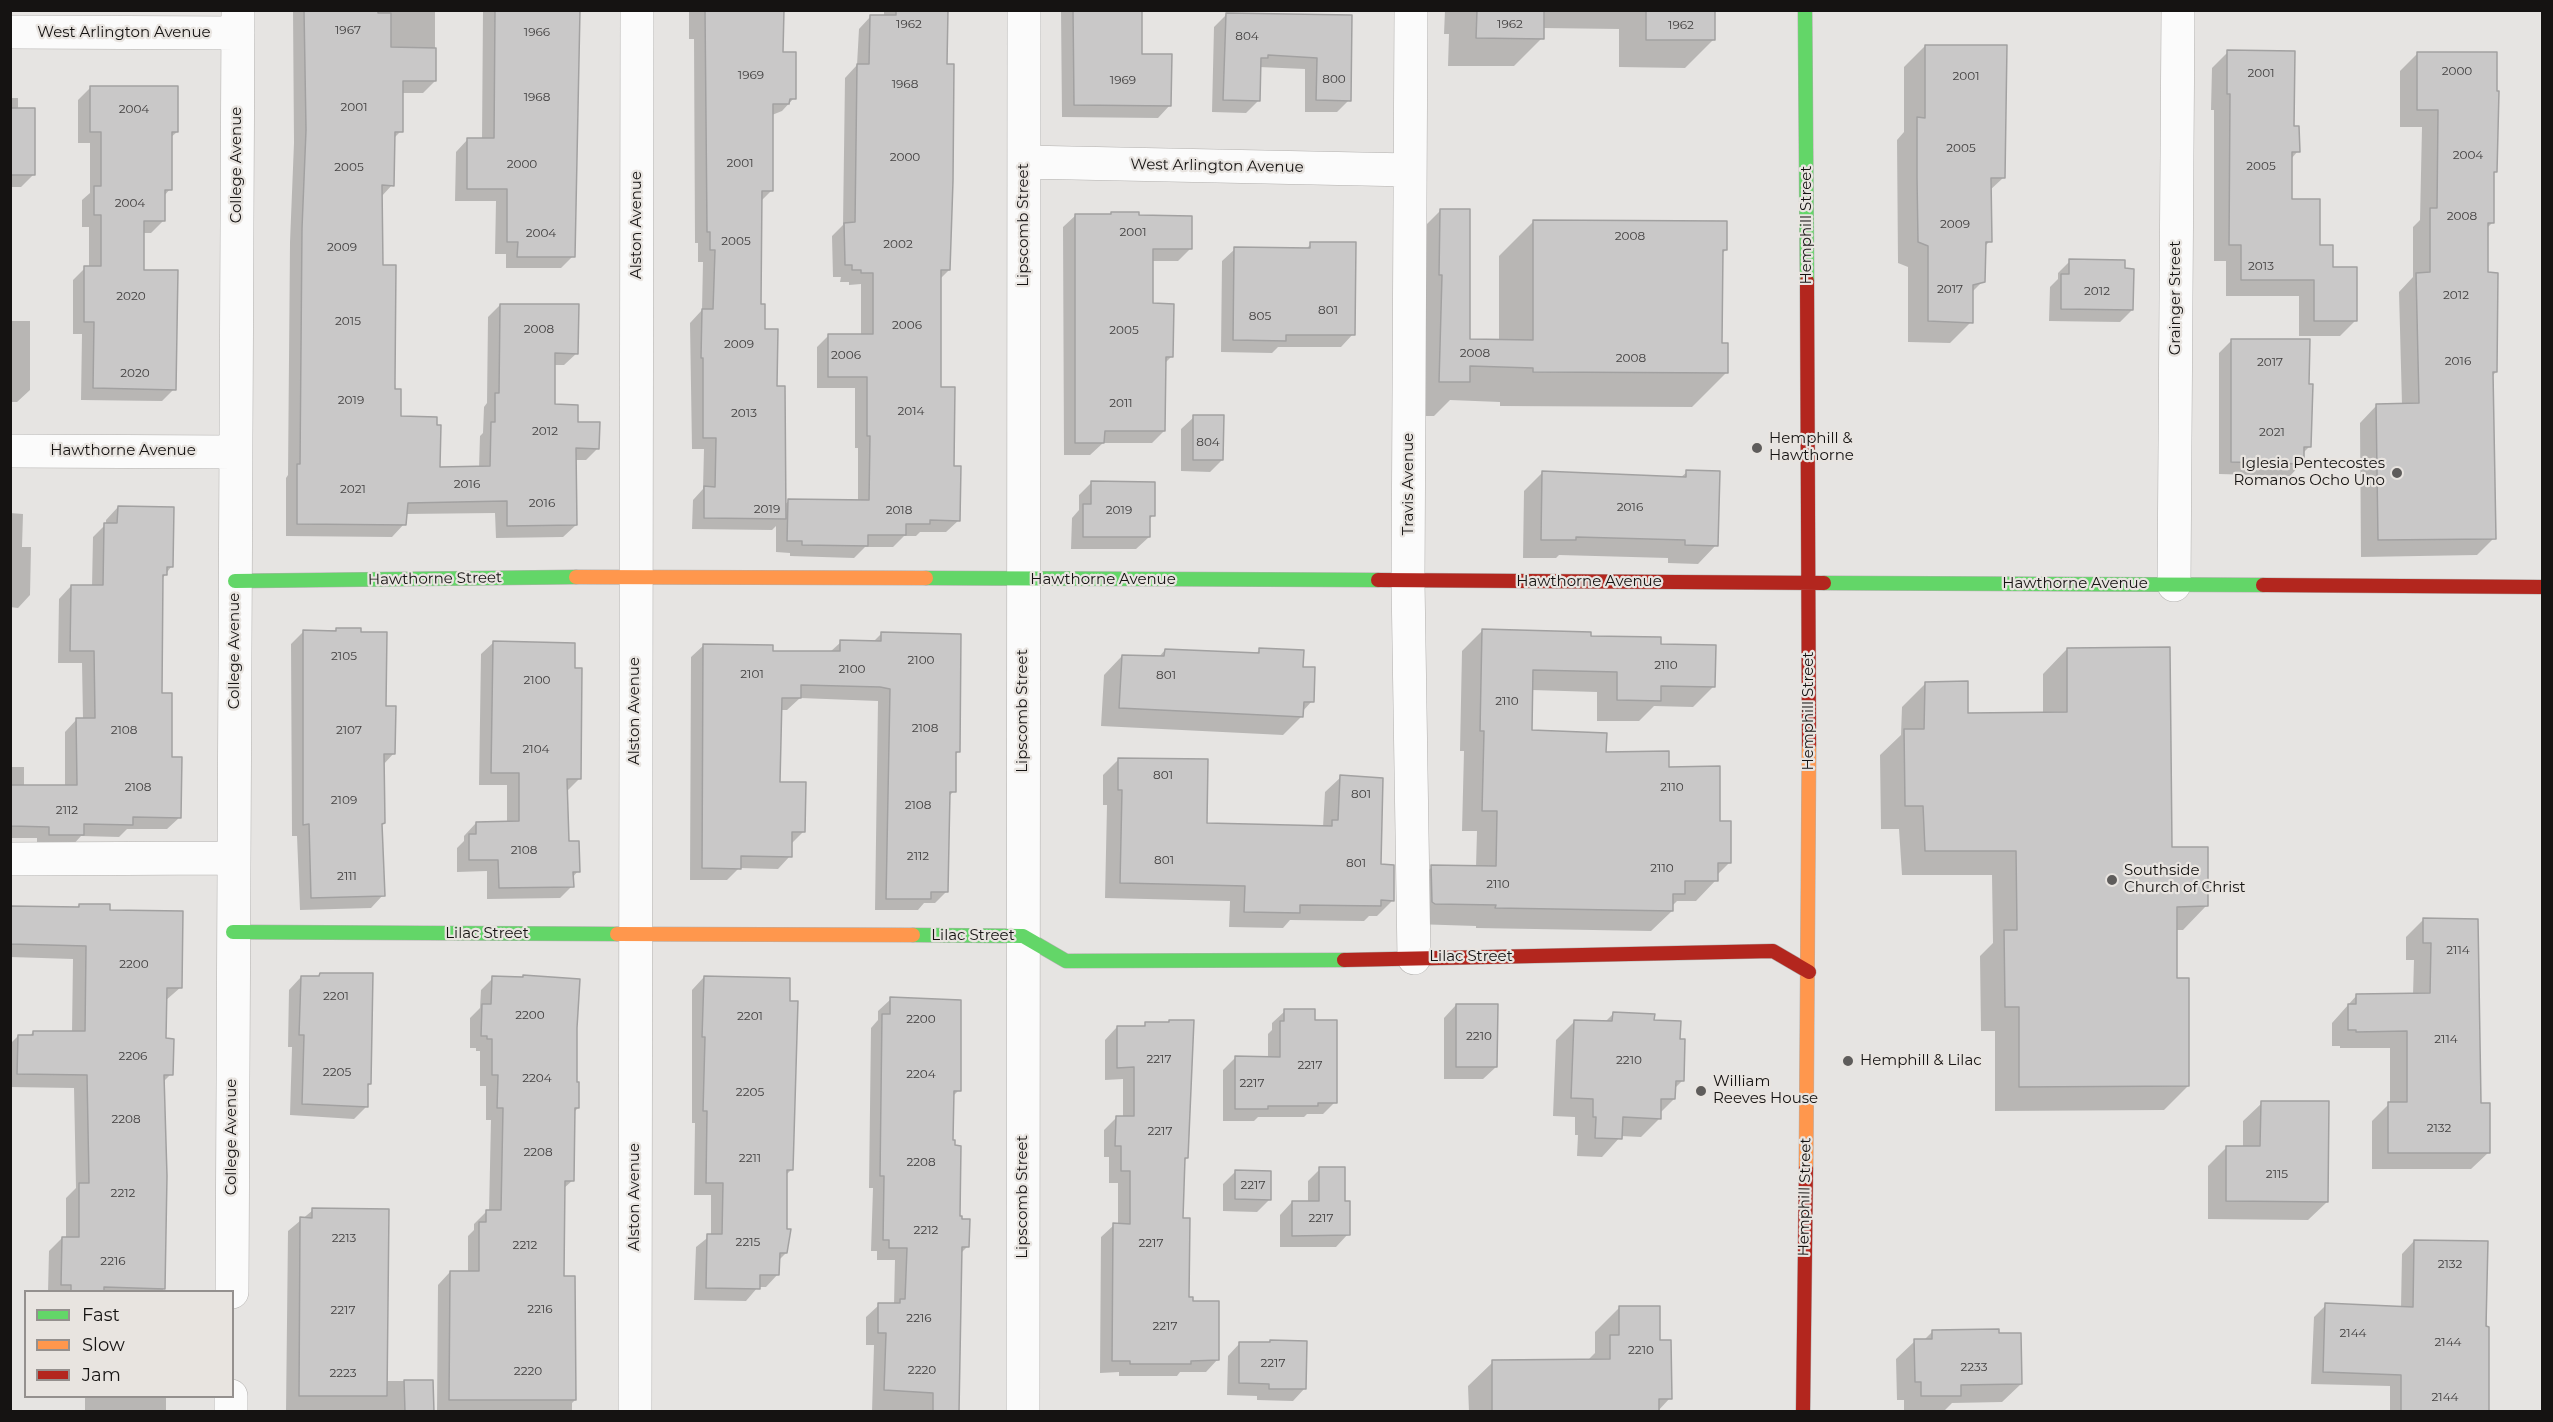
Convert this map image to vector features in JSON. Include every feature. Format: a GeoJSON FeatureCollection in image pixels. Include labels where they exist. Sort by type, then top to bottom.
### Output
{"type":"FeatureCollection","features":[{"type":"Feature","properties":{"kind":"street","name":"Alston Avenue"},"geometry":{"type":"LineString","coordinates":[[635,1412],[637,10]]}},
{"type":"Feature","properties":{"kind":"street","name":"Lipscomb Street"},"geometry":{"type":"LineString","coordinates":[[1023,1412],[1024,10]]}},
{"type":"Feature","properties":{"kind":"street","name":"Travis Avenue"},"geometry":{"type":"LineString","coordinates":[[1411,10],[1408,581],[1414,957]]}},
{"type":"Feature","properties":{"kind":"street","name":"Hemphill Street"},"geometry":{"type":"LineString","coordinates":[[1803,1412],[1809,972],[1805,10]]}},
{"type":"Feature","properties":{"kind":"street","name":"Grainger Street"},"geometry":{"type":"LineString","coordinates":[[2174,585],[2178,10]]}},
{"type":"Feature","properties":{"kind":"street","name":"West Arlington Avenue"},"geometry":{"type":"LineString","coordinates":[[10,32],[238,22]]}},
{"type":"Feature","properties":{"kind":"street","name":"College Avenue"},"geometry":{"type":"LineString","coordinates":[[232,1290],[238,22]]}},
{"type":"Feature","properties":{"kind":"street","name":"West Arlington Avenue"},"geometry":{"type":"LineString","coordinates":[[1024,162],[1410,170]]}},
{"type":"Feature","properties":{"kind":"street","name":"Hawthorne Avenue"},"geometry":{"type":"LineString","coordinates":[[10,451],[236,452]]}},
{"type":"Feature","properties":{"kind":"street","name":"Hawthorne Avenue"},"geometry":{"type":"LineString","coordinates":[[635,576],[2542,587]]}},
{"type":"Feature","properties":{"kind":"street","name":"Hawthorne Street"},"geometry":{"type":"LineString","coordinates":[[235,581],[635,576]]}},
{"type":"Feature","properties":{"kind":"street"},"geometry":{"type":"LineString","coordinates":[[10,859],[234,858]]}},
{"type":"Feature","properties":{"kind":"street","name":"Lilac Street"},"geometry":{"type":"LineString","coordinates":[[233,932],[1023,936],[1066,961],[1470,958],[1773,951],[1809,972]]}},
{"type":"Feature","properties":{"kind":"building"},"geometry":{"type":"Polygon","coordinates":[[[304,10],[378,10],[378,13],[391,13],[391,47],[436,48],[436,81],[403,81],[403,132],[395,132],[394,186],[382,185],[383,265],[396,265],[395,389],[401,389],[401,416],[437,417],[437,425],[441,425],[440,467],[490,466],[491,422],[495,422],[495,393],[499,393],[500,304],[579,304],[578,354],[555,353],[555,404],[578,405],[578,422],[600,422],[599,449],[576,448],[577,525],[507,526],[507,501],[408,503],[406,525],[297,524],[306,130],[304,10]]]}},
{"type":"Feature","properties":{"kind":"building"},"geometry":{"type":"Polygon","coordinates":[[[495,10],[580,10],[575,257],[517,257],[518,242],[507,242],[507,189],[467,189],[467,138],[494,138],[495,10]]]}},
{"type":"Feature","properties":{"kind":"building"},"geometry":{"type":"Polygon","coordinates":[[[705,10],[784,10],[783,52],[796,52],[796,99],[790,99],[789,104],[773,104],[773,191],[762,191],[761,304],[765,304],[765,329],[778,329],[777,386],[785,386],[786,519],[704,518],[704,486],[715,487],[716,438],[703,438],[702,309],[713,309],[715,250],[710,250],[710,232],[707,232],[705,10]]]}},
{"type":"Feature","properties":{"kind":"building"},"geometry":{"type":"Polygon","coordinates":[[[896,10],[948,10],[947,64],[954,64],[953,181],[950,270],[941,270],[941,387],[955,387],[954,466],[961,466],[960,521],[930,520],[930,524],[906,524],[906,535],[868,535],[868,546],[802,545],[802,541],[787,541],[788,499],[869,500],[870,436],[867,436],[867,377],[828,377],[828,334],[873,334],[873,273],[861,273],[861,270],[852,270],[852,265],[845,265],[844,223],[855,222],[857,64],[869,64],[870,15],[896,15],[896,10]]]}},
{"type":"Feature","properties":{"kind":"building"},"geometry":{"type":"Polygon","coordinates":[[[1073,10],[1142,10],[1142,54],[1172,54],[1171,106],[1074,105],[1073,10]]]}},
{"type":"Feature","properties":{"kind":"building"},"geometry":{"type":"Polygon","coordinates":[[[1477,10],[1544,10],[1544,39],[1476,38],[1477,10]]]}},
{"type":"Feature","properties":{"kind":"building"},"geometry":{"type":"Polygon","coordinates":[[[1646,10],[1715,10],[1715,40],[1646,40],[1646,10]]]}},
{"type":"Feature","properties":{"kind":"building"},"geometry":{"type":"Polygon","coordinates":[[[1226,13],[1352,15],[1351,101],[1316,100],[1317,58],[1268,55],[1268,58],[1261,58],[1260,101],[1223,100],[1226,13]]]}},
{"type":"Feature","properties":{"kind":"building"},"geometry":{"type":"Polygon","coordinates":[[[1925,45],[2007,45],[2005,178],[1991,178],[1992,242],[1986,242],[1985,282],[1973,285],[1973,323],[1928,321],[1928,246],[1918,242],[1917,178],[1917,117],[1925,118],[1925,45]]]}},
{"type":"Feature","properties":{"kind":"building"},"geometry":{"type":"Polygon","coordinates":[[[2227,50],[2295,51],[2294,126],[2299,126],[2300,152],[2292,152],[2292,199],[2320,199],[2320,245],[2333,245],[2333,267],[2357,267],[2357,321],[2314,321],[2314,280],[2241,280],[2241,245],[2229,245],[2230,94],[2227,94],[2227,50]]]}},
{"type":"Feature","properties":{"kind":"building"},"geometry":{"type":"Polygon","coordinates":[[[2417,52],[2497,52],[2497,91],[2499,91],[2497,172],[2494,172],[2494,223],[2488,223],[2488,272],[2498,273],[2497,372],[2493,372],[2496,539],[2378,540],[2376,404],[2419,403],[2416,273],[2430,272],[2430,208],[2437,208],[2438,110],[2417,110],[2417,52]]]}},
{"type":"Feature","properties":{"kind":"building"},"geometry":{"type":"Polygon","coordinates":[[[90,86],[178,86],[178,132],[172,132],[172,190],[165,190],[165,221],[144,221],[144,270],[178,270],[176,390],[93,388],[94,322],[84,322],[84,266],[101,266],[101,215],[94,215],[94,186],[101,186],[101,132],[90,132],[90,86]]]}},
{"type":"Feature","properties":{"kind":"building"},"geometry":{"type":"Polygon","coordinates":[[[10,108],[35,108],[35,175],[10,175],[10,108]]]}},
{"type":"Feature","properties":{"kind":"building"},"geometry":{"type":"Polygon","coordinates":[[[1440,209],[1470,209],[1470,339],[1533,340],[1533,220],[1727,221],[1727,250],[1723,250],[1722,343],[1728,343],[1728,373],[1533,372],[1533,368],[1470,366],[1470,382],[1439,382],[1442,275],[1439,275],[1440,209]]]}},
{"type":"Feature","properties":{"kind":"building"},"geometry":{"type":"Polygon","coordinates":[[[1111,212],[1192,216],[1192,249],[1153,249],[1153,303],[1174,304],[1173,357],[1166,357],[1165,431],[1105,431],[1104,443],[1075,443],[1075,214],[1111,214],[1111,212]]]}},
{"type":"Feature","properties":{"kind":"building"},"geometry":{"type":"Polygon","coordinates":[[[1310,242],[1356,242],[1355,335],[1286,335],[1286,341],[1233,340],[1234,247],[1310,248],[1310,242]]]}},
{"type":"Feature","properties":{"kind":"building"},"geometry":{"type":"Polygon","coordinates":[[[2069,259],[2125,260],[2125,268],[2134,269],[2133,310],[2061,309],[2061,274],[2069,274],[2069,259]]]}},
{"type":"Feature","properties":{"kind":"building"},"geometry":{"type":"Polygon","coordinates":[[[2231,339],[2310,339],[2309,384],[2313,384],[2311,447],[2304,447],[2304,464],[2231,462],[2231,339]]]}},
{"type":"Feature","properties":{"kind":"building"},"geometry":{"type":"Polygon","coordinates":[[[1193,415],[1224,415],[1223,460],[1193,460],[1193,415]]]}},
{"type":"Feature","properties":{"kind":"building"},"geometry":{"type":"Polygon","coordinates":[[[1686,470],[1720,471],[1718,546],[1685,545],[1685,540],[1576,537],[1576,540],[1541,540],[1542,471],[1686,477],[1686,470]]]}},
{"type":"Feature","properties":{"kind":"building"},"geometry":{"type":"Polygon","coordinates":[[[1091,481],[1155,482],[1155,516],[1150,516],[1150,537],[1083,537],[1083,504],[1091,504],[1091,481]]]}},
{"type":"Feature","properties":{"kind":"building"},"geometry":{"type":"Polygon","coordinates":[[[118,506],[174,507],[173,567],[167,567],[167,575],[163,575],[162,693],[172,693],[172,757],[182,757],[181,818],[133,817],[133,825],[84,824],[84,835],[49,835],[49,827],[11,826],[11,785],[77,785],[76,718],[95,718],[94,651],[70,651],[71,585],[103,585],[104,523],[117,523],[118,506]]]}},
{"type":"Feature","properties":{"kind":"building"},"geometry":{"type":"Polygon","coordinates":[[[336,628],[361,628],[361,632],[387,632],[386,706],[396,706],[395,754],[384,754],[385,823],[382,824],[385,896],[311,898],[309,824],[303,825],[303,630],[336,631],[336,628]]]}},
{"type":"Feature","properties":{"kind":"building"},"geometry":{"type":"Polygon","coordinates":[[[1482,629],[1591,632],[1591,636],[1661,637],[1661,644],[1716,645],[1715,687],[1661,686],[1661,701],[1617,700],[1617,672],[1533,670],[1532,730],[1607,733],[1606,752],[1669,751],[1669,767],[1720,766],[1720,821],[1731,821],[1731,863],[1718,863],[1718,881],[1685,881],[1685,894],[1673,894],[1673,911],[1495,908],[1496,905],[1435,904],[1432,902],[1431,865],[1496,866],[1497,811],[1482,811],[1484,731],[1480,731],[1482,629]]]}},
{"type":"Feature","properties":{"kind":"building"},"geometry":{"type":"Polygon","coordinates":[[[881,632],[961,634],[960,752],[956,752],[956,792],[950,792],[948,892],[931,892],[931,899],[886,899],[890,689],[880,687],[801,685],[801,698],[782,698],[780,782],[806,782],[805,832],[792,832],[792,857],[741,856],[741,869],[702,868],[703,644],[773,645],[773,651],[840,651],[840,640],[881,641],[881,632]]]}},
{"type":"Feature","properties":{"kind":"building"},"geometry":{"type":"Polygon","coordinates":[[[493,641],[575,643],[575,668],[582,668],[581,779],[567,779],[569,841],[579,841],[580,872],[573,872],[574,887],[499,888],[498,860],[469,860],[469,834],[476,834],[476,822],[519,821],[519,773],[491,773],[493,641]]]}},
{"type":"Feature","properties":{"kind":"building","name":"Southside Church of Christ"},"geometry":{"type":"Polygon","coordinates":[[[2170,647],[2172,847],[2208,847],[2208,906],[2177,907],[2177,978],[2189,978],[2189,1086],[2019,1087],[2019,1007],[2005,1007],[2004,930],[2017,930],[2016,851],[1925,851],[1923,806],[1905,806],[1904,729],[1924,729],[1925,682],[1968,681],[1968,713],[2067,712],[2067,648],[2170,647]]]}},
{"type":"Feature","properties":{"kind":"building"},"geometry":{"type":"Polygon","coordinates":[[[1259,648],[1304,650],[1303,667],[1315,667],[1314,702],[1304,702],[1303,717],[1119,708],[1122,655],[1164,656],[1165,649],[1259,653],[1259,648]]]}},
{"type":"Feature","properties":{"kind":"building"},"geometry":{"type":"Polygon","coordinates":[[[1118,758],[1208,759],[1207,823],[1332,826],[1332,820],[1338,820],[1340,775],[1383,778],[1381,864],[1394,865],[1394,901],[1381,900],[1381,906],[1300,905],[1300,913],[1244,912],[1245,886],[1120,883],[1122,790],[1118,790],[1118,758]]]}},
{"type":"Feature","properties":{"kind":"building"},"geometry":{"type":"Polygon","coordinates":[[[79,904],[110,904],[110,910],[183,911],[182,988],[167,988],[166,1038],[174,1039],[173,1075],[164,1075],[167,1176],[165,1289],[104,1287],[104,1290],[71,1290],[71,1285],[61,1285],[62,1237],[79,1237],[79,1183],[89,1183],[87,1075],[17,1074],[18,1035],[33,1035],[33,1031],[85,1031],[86,946],[10,944],[10,906],[79,907],[79,904]]]}},
{"type":"Feature","properties":{"kind":"building"},"geometry":{"type":"Polygon","coordinates":[[[2423,918],[2478,919],[2481,1103],[2490,1103],[2490,1153],[2388,1153],[2388,1102],[2407,1102],[2407,1031],[2356,1032],[2356,1030],[2348,1030],[2348,1004],[2356,1004],[2356,994],[2430,993],[2431,943],[2423,943],[2423,918]]]}},
{"type":"Feature","properties":{"kind":"building"},"geometry":{"type":"Polygon","coordinates":[[[320,973],[373,973],[371,1084],[368,1084],[368,1107],[302,1104],[304,1035],[299,1035],[301,976],[319,976],[320,973]]]}},
{"type":"Feature","properties":{"kind":"building"},"geometry":{"type":"Polygon","coordinates":[[[523,975],[580,979],[577,1028],[579,1108],[575,1108],[574,1181],[565,1181],[564,1276],[575,1276],[576,1400],[449,1400],[450,1271],[479,1271],[479,1222],[486,1222],[486,1210],[501,1210],[503,1108],[497,1108],[498,1075],[492,1075],[492,1039],[481,1036],[482,1004],[491,1004],[492,976],[523,977],[523,975]]]}},
{"type":"Feature","properties":{"kind":"building"},"geometry":{"type":"Polygon","coordinates":[[[704,976],[790,978],[790,1001],[798,1001],[793,1170],[787,1170],[787,1229],[791,1229],[787,1253],[780,1253],[779,1275],[760,1275],[760,1289],[706,1288],[707,1234],[722,1234],[723,1183],[706,1183],[707,1111],[703,1111],[705,1037],[702,1037],[704,976]]]}},
{"type":"Feature","properties":{"kind":"building"},"geometry":{"type":"Polygon","coordinates":[[[890,997],[961,1000],[961,1091],[954,1091],[953,1140],[955,1140],[955,1145],[961,1146],[960,1216],[962,1219],[970,1219],[969,1247],[962,1247],[959,1412],[933,1411],[933,1393],[884,1390],[886,1333],[878,1333],[878,1303],[900,1303],[900,1299],[905,1299],[907,1248],[889,1248],[889,1240],[883,1240],[884,1176],[880,1176],[882,1014],[890,1014],[890,997]]]}},
{"type":"Feature","properties":{"kind":"building"},"geometry":{"type":"Polygon","coordinates":[[[1456,1004],[1498,1004],[1497,1067],[1456,1067],[1456,1004]]]}},
{"type":"Feature","properties":{"kind":"building"},"geometry":{"type":"Polygon","coordinates":[[[1284,1009],[1315,1009],[1315,1020],[1337,1020],[1337,1103],[1318,1103],[1318,1106],[1268,1106],[1268,1109],[1235,1109],[1235,1056],[1280,1057],[1280,1021],[1284,1021],[1284,1009]]]}},
{"type":"Feature","properties":{"kind":"building"},"geometry":{"type":"Polygon","coordinates":[[[1613,1012],[1655,1014],[1654,1020],[1681,1021],[1680,1039],[1685,1039],[1684,1081],[1676,1081],[1675,1099],[1661,1099],[1661,1119],[1623,1117],[1622,1139],[1595,1138],[1596,1117],[1593,1117],[1593,1099],[1571,1098],[1574,1020],[1612,1021],[1613,1012]]]}},
{"type":"Feature","properties":{"kind":"building"},"geometry":{"type":"Polygon","coordinates":[[[1169,1020],[1194,1020],[1183,1218],[1190,1218],[1189,1297],[1193,1297],[1193,1301],[1219,1301],[1219,1360],[1191,1361],[1191,1364],[1130,1364],[1130,1361],[1112,1361],[1113,1223],[1130,1224],[1130,1171],[1121,1171],[1121,1146],[1115,1146],[1116,1116],[1134,1116],[1134,1067],[1117,1068],[1117,1026],[1145,1026],[1145,1022],[1169,1022],[1169,1020]]]}},
{"type":"Feature","properties":{"kind":"building"},"geometry":{"type":"Polygon","coordinates":[[[2261,1101],[2329,1101],[2328,1202],[2226,1201],[2226,1146],[2260,1146],[2261,1101]]]}},
{"type":"Feature","properties":{"kind":"building"},"geometry":{"type":"Polygon","coordinates":[[[1319,1167],[1345,1167],[1345,1201],[1350,1201],[1350,1235],[1292,1236],[1292,1201],[1319,1201],[1319,1167]]]}},
{"type":"Feature","properties":{"kind":"building"},"geometry":{"type":"Polygon","coordinates":[[[1235,1170],[1271,1171],[1271,1200],[1235,1199],[1235,1170]]]}},
{"type":"Feature","properties":{"kind":"building"},"geometry":{"type":"Polygon","coordinates":[[[312,1208],[389,1209],[387,1396],[299,1396],[300,1217],[312,1218],[312,1208]]]}},
{"type":"Feature","properties":{"kind":"building"},"geometry":{"type":"Polygon","coordinates":[[[2414,1240],[2488,1241],[2486,1326],[2489,1327],[2489,1412],[2401,1412],[2401,1375],[2323,1372],[2325,1303],[2413,1307],[2414,1240]]]}},
{"type":"Feature","properties":{"kind":"building"},"geometry":{"type":"Polygon","coordinates":[[[1619,1306],[1660,1306],[1660,1340],[1671,1340],[1672,1399],[1659,1399],[1659,1412],[1492,1412],[1492,1360],[1610,1359],[1610,1335],[1619,1335],[1619,1306]]]}},
{"type":"Feature","properties":{"kind":"building"},"geometry":{"type":"Polygon","coordinates":[[[1999,1329],[1999,1333],[2021,1333],[2022,1384],[1961,1385],[1961,1396],[1921,1396],[1921,1382],[1915,1382],[1914,1339],[1932,1339],[1932,1330],[1999,1329]]]}},
{"type":"Feature","properties":{"kind":"building"},"geometry":{"type":"Polygon","coordinates":[[[1270,1340],[1307,1341],[1306,1389],[1269,1389],[1269,1384],[1239,1383],[1239,1342],[1270,1342],[1270,1340]]]}},
{"type":"Feature","properties":{"kind":"building"},"geometry":{"type":"Polygon","coordinates":[[[404,1380],[433,1380],[434,1412],[405,1412],[404,1380]]]}},
{"type":"Feature","properties":{"kind":"traffic: fast"},"geometry":{"type":"LineString","coordinates":[[1805,10],[1807,281]]}},
{"type":"Feature","properties":{"kind":"traffic: fast"},"geometry":{"type":"LineString","coordinates":[[235,581],[576,577]]}},
{"type":"Feature","properties":{"kind":"traffic: fast"},"geometry":{"type":"LineString","coordinates":[[926,578],[1378,580]]}},
{"type":"Feature","properties":{"kind":"traffic: fast"},"geometry":{"type":"LineString","coordinates":[[1824,583],[2263,585]]}},
{"type":"Feature","properties":{"kind":"traffic: fast"},"geometry":{"type":"LineString","coordinates":[[233,932],[617,934]]}},
{"type":"Feature","properties":{"kind":"traffic: fast"},"geometry":{"type":"LineString","coordinates":[[913,935],[1023,936],[1066,961],[1344,960]]}},
{"type":"Feature","properties":{"kind":"traffic: slow"},"geometry":{"type":"LineString","coordinates":[[576,577],[926,578]]}},
{"type":"Feature","properties":{"kind":"traffic: slow"},"geometry":{"type":"LineString","coordinates":[[1806,1169],[1809,744]]}},
{"type":"Feature","properties":{"kind":"traffic: slow"},"geometry":{"type":"LineString","coordinates":[[617,934],[913,935]]}},
{"type":"Feature","properties":{"kind":"traffic: jam"},"geometry":{"type":"LineString","coordinates":[[1807,281],[1809,744]]}},
{"type":"Feature","properties":{"kind":"traffic: jam"},"geometry":{"type":"LineString","coordinates":[[1378,580],[1824,583]]}},
{"type":"Feature","properties":{"kind":"traffic: jam"},"geometry":{"type":"LineString","coordinates":[[2263,585],[2542,587]]}},
{"type":"Feature","properties":{"kind":"traffic: jam"},"geometry":{"type":"LineString","coordinates":[[1344,960],[1773,951],[1809,972]]}},
{"type":"Feature","properties":{"kind":"traffic: jam"},"geometry":{"type":"LineString","coordinates":[[1803,1412],[1806,1169]]}},
{"type":"Feature","properties":{"kind":"place","name":"Hemphill & Hawthorne"},"geometry":{"type":"Point","coordinates":[1757,448]}},
{"type":"Feature","properties":{"kind":"place","name":"Iglesia Pentecostes Romanos Ocho Uno"},"geometry":{"type":"Point","coordinates":[2397,473]}},
{"type":"Feature","properties":{"kind":"place","name":"Southside Church of Christ"},"geometry":{"type":"Point","coordinates":[2112,880]}},
{"type":"Feature","properties":{"kind":"place","name":"Hemphill & Lilac"},"geometry":{"type":"Point","coordinates":[1848,1061]}},
{"type":"Feature","properties":{"kind":"place","name":"William Reeves House"},"geometry":{"type":"Point","coordinates":[1701,1091]}}]}
